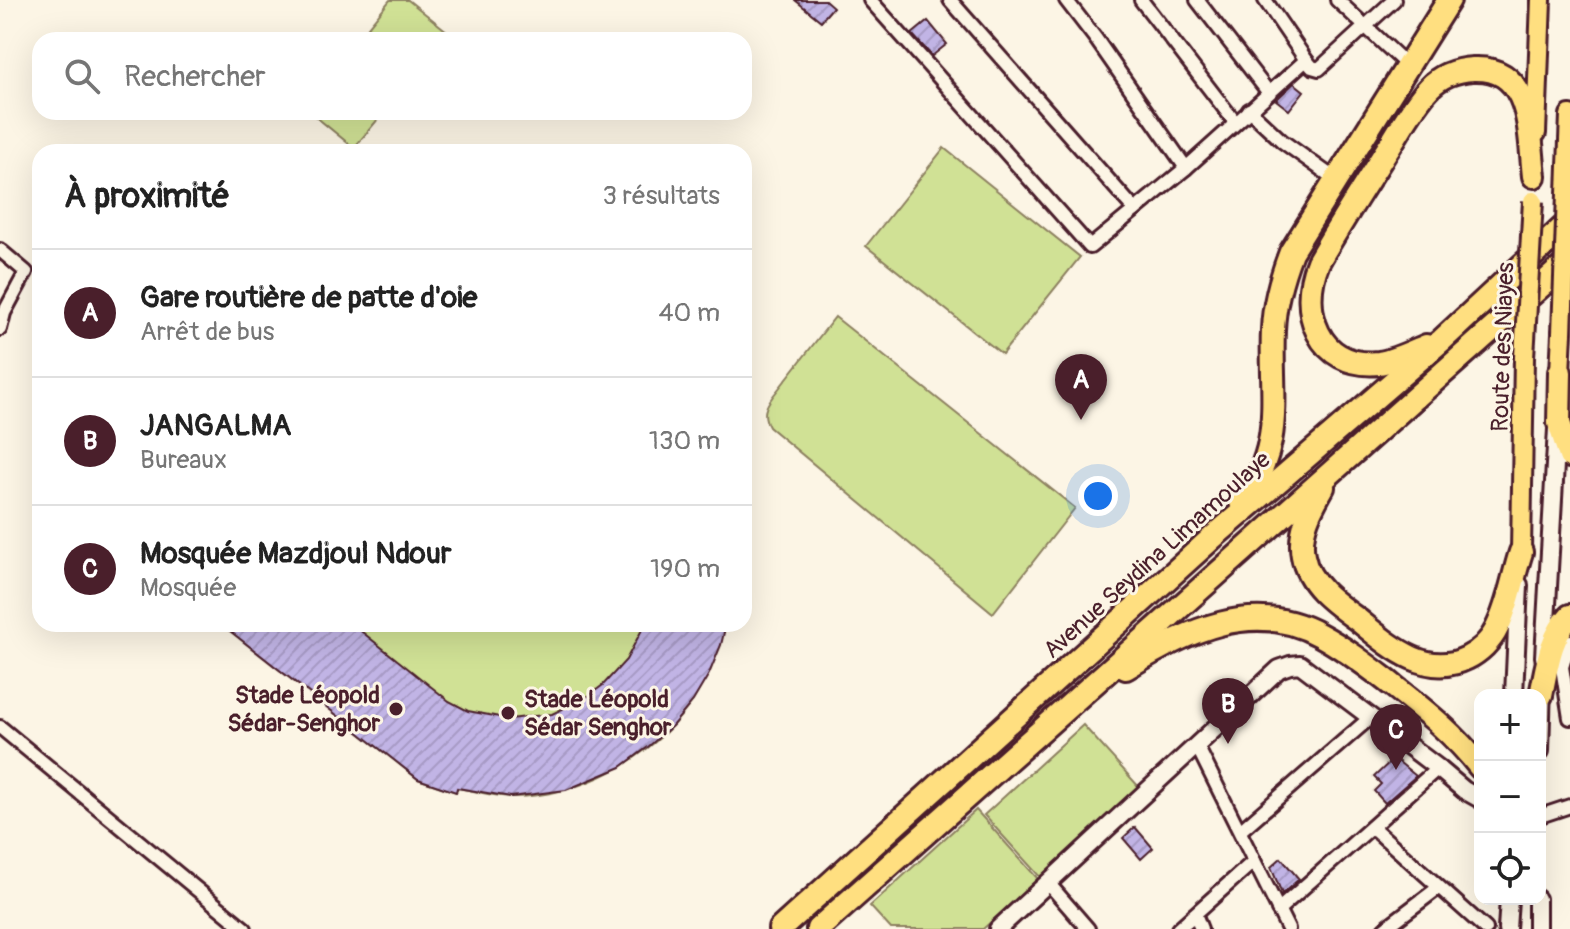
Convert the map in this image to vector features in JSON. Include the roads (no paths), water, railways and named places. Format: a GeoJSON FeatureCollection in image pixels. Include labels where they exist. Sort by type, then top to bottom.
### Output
{"type":"FeatureCollection","features":[{"type":"Feature","properties":{"kind":"highway"},"geometry":{"type":"LineString","coordinates":[[1211,539],[1257,482],[1265,463],[1274,420],[1273,332],[1282,276],[1291,252],[1449,0]]}},
{"type":"Feature","properties":{"kind":"highway"},"geometry":{"type":"LineString","coordinates":[[1442,340],[1380,363],[1358,362],[1328,347],[1310,316],[1308,298],[1318,262],[1420,100],[1448,74],[1463,70],[1494,71],[1515,86],[1527,113],[1534,176]]}},
{"type":"Feature","properties":{"kind":"highway","name":"Avenue Seydina Limamoulaye"},"geometry":{"type":"LineString","coordinates":[[780,929],[1211,539],[1442,340],[1570,221]]}},
{"type":"Feature","properties":{"kind":"highway"},"geometry":{"type":"LineString","coordinates":[[818,929],[1570,260]]}},
{"type":"Feature","properties":{"kind":"highway"},"geometry":{"type":"LineString","coordinates":[[1541,285],[1570,276]]}},
{"type":"Feature","properties":{"kind":"highway"},"geometry":{"type":"LineString","coordinates":[[1560,372],[1559,423],[1570,456]]}},
{"type":"Feature","properties":{"kind":"highway"},"geometry":{"type":"LineString","coordinates":[[1333,470],[1304,526],[1303,556],[1306,568],[1324,593],[1397,651],[1413,659],[1443,665],[1475,654],[1497,629],[1521,552]]}},
{"type":"Feature","properties":{"kind":"highway"},"geometry":{"type":"LineString","coordinates":[[1542,689],[1557,634],[1570,616]]}},
{"type":"Feature","properties":{"kind":"highway"},"geometry":{"type":"LineString","coordinates":[[1078,698],[1144,656],[1205,627],[1234,619],[1264,618],[1289,622],[1318,633],[1348,652],[1444,726],[1475,761]]}},
{"type":"Feature","properties":{"kind":"main road","name":"Route des Niayes"},"geometry":{"type":"LineString","coordinates":[[1521,552],[1524,357],[1541,0]]}},
{"type":"Feature","properties":{"kind":"main road"},"geometry":{"type":"LineString","coordinates":[[1560,372],[1570,115]]}},
{"type":"Feature","properties":{"kind":"street"},"geometry":{"type":"LineString","coordinates":[[950,0],[1135,210]]}},
{"type":"Feature","properties":{"kind":"street"},"geometry":{"type":"LineString","coordinates":[[1066,0],[1186,168]]}},
{"type":"Feature","properties":{"kind":"street"},"geometry":{"type":"LineString","coordinates":[[1141,0],[1235,122]]}},
{"type":"Feature","properties":{"kind":"street"},"geometry":{"type":"LineString","coordinates":[[1197,0],[1269,93]]}},
{"type":"Feature","properties":{"kind":"street"},"geometry":{"type":"LineString","coordinates":[[1265,0],[1306,60],[1319,69],[1394,0]]}},
{"type":"Feature","properties":{"kind":"street"},"geometry":{"type":"LineString","coordinates":[[1337,0],[1407,65]]}},
{"type":"Feature","properties":{"kind":"street"},"geometry":{"type":"LineString","coordinates":[[876,2],[1090,247],[1186,168],[1306,60]]}},
{"type":"Feature","properties":{"kind":"street"},"geometry":{"type":"LineString","coordinates":[[1249,110],[1282,141],[1335,179]]}},
{"type":"Feature","properties":{"kind":"street"},"geometry":{"type":"LineString","coordinates":[[0,250],[26,272],[4,313],[0,329]]}},
{"type":"Feature","properties":{"kind":"street"},"geometry":{"type":"LineString","coordinates":[[1541,689],[1560,372]]}},
{"type":"Feature","properties":{"kind":"street","name":"Route des Niayes"},"geometry":{"type":"LineString","coordinates":[[1514,689],[1521,552]]}},
{"type":"Feature","properties":{"kind":"street"},"geometry":{"type":"LineString","coordinates":[[1570,641],[1566,666],[1570,718]]}},
{"type":"Feature","properties":{"kind":"street"},"geometry":{"type":"LineString","coordinates":[[998,929],[1279,669],[1290,665],[1300,664],[1474,796]]}},
{"type":"Feature","properties":{"kind":"street"},"geometry":{"type":"LineString","coordinates":[[1240,831],[1371,717]]}},
{"type":"Feature","properties":{"kind":"street"},"geometry":{"type":"LineString","coordinates":[[0,727],[245,929]]}},
{"type":"Feature","properties":{"kind":"street"},"geometry":{"type":"LineString","coordinates":[[1197,746],[1288,929]]}},
{"type":"Feature","properties":{"kind":"street"},"geometry":{"type":"LineString","coordinates":[[1278,910],[1438,768]]}},
{"type":"Feature","properties":{"kind":"street"},"geometry":{"type":"LineString","coordinates":[[1546,814],[1570,806]]}},
{"type":"Feature","properties":{"kind":"street"},"geometry":{"type":"LineString","coordinates":[[1372,827],[1486,929]]}},
{"type":"Feature","properties":{"kind":"street"},"geometry":{"type":"LineString","coordinates":[[1178,929],[1254,861]]}},
{"type":"Feature","properties":{"kind":"street"},"geometry":{"type":"LineString","coordinates":[[1049,884],[1088,929]]}},
{"type":"Feature","properties":{"kind":"street"},"geometry":{"type":"LineString","coordinates":[[1384,929],[1438,888]]}},
{"type":"Feature","properties":{"kind":"street"},"geometry":{"type":"LineString","coordinates":[[1507,929],[1509,905]]}},
{"type":"Feature","properties":{"kind":"street"},"geometry":{"type":"LineString","coordinates":[[1537,905],[1537,929]]}},
{"type":"Feature","properties":{"kind":"street"},"geometry":{"type":"LineString","coordinates":[[1195,914],[1201,929]]}},
{"type":"Feature","properties":{"kind":"place","name":"Gare routière de patte d'oie"},"geometry":{"type":"Point","coordinates":[1081,420]}},
{"type":"Feature","properties":{"kind":"place","name":"Stade Léopold Sédar-Senghor"},"geometry":{"type":"Point","coordinates":[396,709]}},
{"type":"Feature","properties":{"kind":"place","name":"Stade Léopold Sédar Senghor"},"geometry":{"type":"Point","coordinates":[508,713]}},
{"type":"Feature","properties":{"kind":"place","name":"JANGALMA"},"geometry":{"type":"Point","coordinates":[1228,744]}},
{"type":"Feature","properties":{"kind":"place","name":"Mosquée Mazdjoul Ndour"},"geometry":{"type":"Point","coordinates":[1396,770]}}]}
